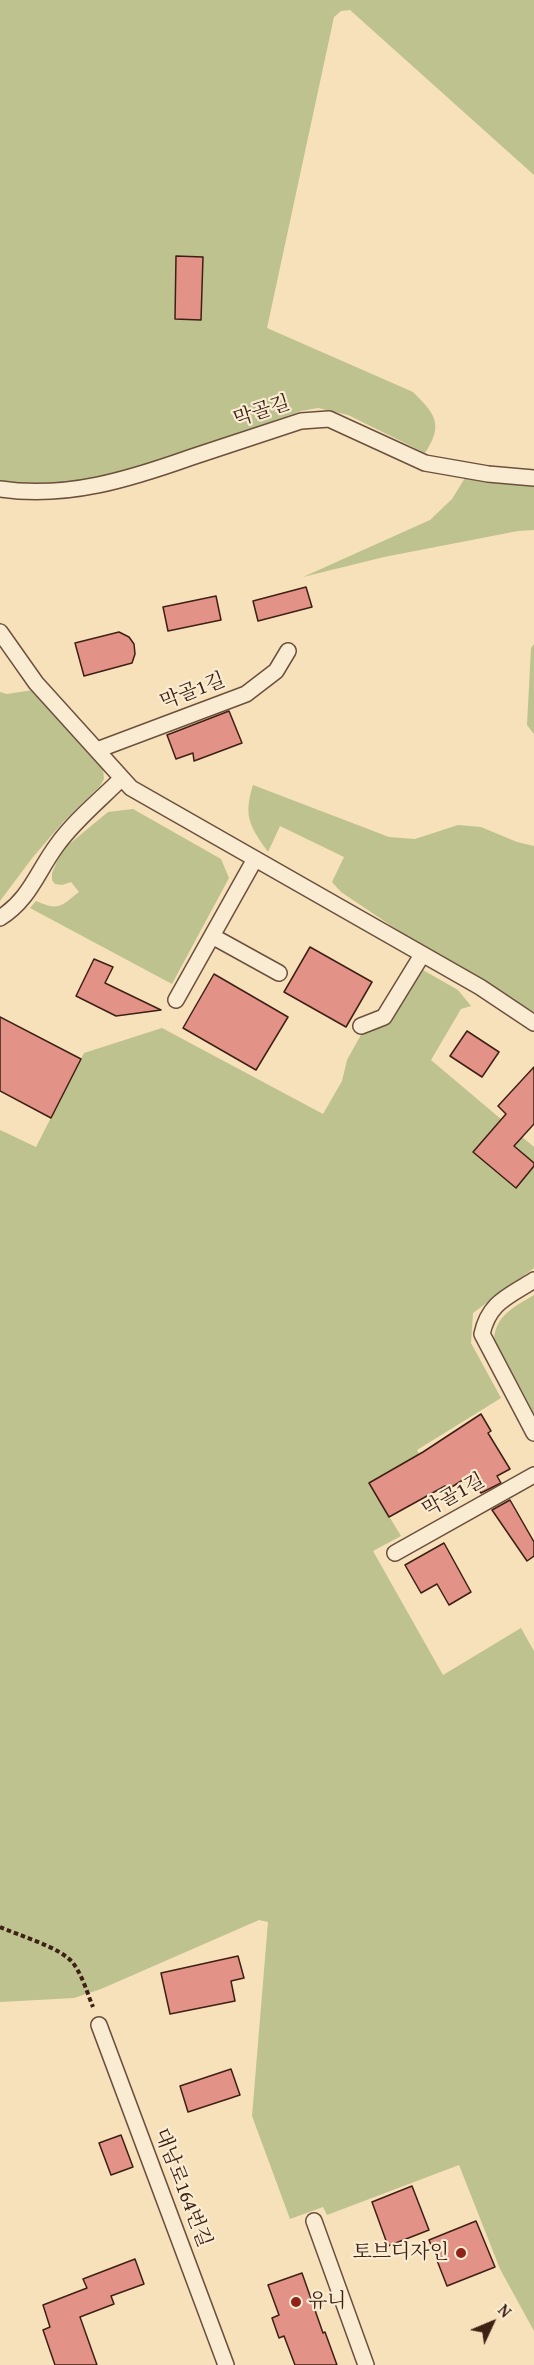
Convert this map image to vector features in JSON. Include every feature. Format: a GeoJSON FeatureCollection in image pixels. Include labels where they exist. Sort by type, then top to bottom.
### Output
{"type":"FeatureCollection","features":[{"type":"Feature","properties":{"kind":"lane","name":"막골길"},"geometry":{"type":"LineString","coordinates":[[0,489],[28,493],[58,492],[99,485],[144,474],[301,421],[316,419],[330,419],[425,463],[488,474],[534,478]]}},
{"type":"Feature","properties":{"kind":"lane"},"geometry":{"type":"LineString","coordinates":[[0,632],[36,683],[131,788],[480,987],[534,1023]]}},
{"type":"Feature","properties":{"kind":"lane","name":"막골1길"},"geometry":{"type":"LineString","coordinates":[[97,750],[246,694],[276,671],[288,651]]}},
{"type":"Feature","properties":{"kind":"lane"},"geometry":{"type":"LineString","coordinates":[[0,918],[20,902],[30,890],[56,846],[68,832],[122,778]]}},
{"type":"Feature","properties":{"kind":"lane"},"geometry":{"type":"LineString","coordinates":[[176,1000],[255,859]]}},
{"type":"Feature","properties":{"kind":"lane"},"geometry":{"type":"LineString","coordinates":[[212,936],[279,973]]}},
{"type":"Feature","properties":{"kind":"lane"},"geometry":{"type":"LineString","coordinates":[[361,1026],[384,1017],[422,955]]}},
{"type":"Feature","properties":{"kind":"lane"},"geometry":{"type":"LineString","coordinates":[[534,1280],[498,1303],[486,1317],[482,1334],[534,1433]]}},
{"type":"Feature","properties":{"kind":"lane","name":"막골1길"},"geometry":{"type":"LineString","coordinates":[[395,1553],[534,1475]]}},
{"type":"Feature","properties":{"kind":"lane","name":"대남로164번길"},"geometry":{"type":"LineString","coordinates":[[99,2025],[226,2365]]}},
{"type":"Feature","properties":{"kind":"lane"},"geometry":{"type":"LineString","coordinates":[[314,2221],[366,2365]]}},
{"type":"Feature","properties":{"kind":"path"},"geometry":{"type":"LineString","coordinates":[[0,1927],[55,1951],[71,1961],[79,1972],[99,2025]]}},
{"type":"Feature","properties":{"kind":"green space"},"geometry":{"type":"Polygon","coordinates":[[[0,0],[534,0],[534,175],[350,10],[341,11],[334,17],[267,328],[413,392],[427,407],[434,420],[434,434],[425,453],[348,415],[318,408],[301,411],[105,479],[34,486],[0,483],[0,0]]]}},
{"type":"Feature","properties":{"kind":"green space"},"geometry":{"type":"Polygon","coordinates":[[[465,478],[534,484],[534,530],[518,531],[384,557],[303,577],[430,520],[452,499],[465,478]]]}},
{"type":"Feature","properties":{"kind":"green space"},"geometry":{"type":"Polygon","coordinates":[[[534,644],[534,734],[527,725],[531,648],[534,644]]]}},
{"type":"Feature","properties":{"kind":"green space"},"geometry":{"type":"Polygon","coordinates":[[[33,690],[96,759],[103,770],[104,779],[33,857],[0,901],[0,692],[7,694],[33,690]]]}},
{"type":"Feature","properties":{"kind":"green space"},"geometry":{"type":"Polygon","coordinates":[[[253,785],[389,837],[415,839],[458,825],[481,827],[517,842],[534,846],[534,1012],[423,947],[341,892],[332,882],[344,857],[280,826],[268,852],[250,821],[249,805],[253,785]]]}},
{"type":"Feature","properties":{"kind":"green space"},"geometry":{"type":"Polygon","coordinates":[[[133,809],[221,859],[229,878],[172,984],[30,908],[36,901],[50,906],[59,906],[79,892],[71,882],[62,885],[55,884],[52,880],[52,873],[62,850],[108,812],[133,809]]]}},
{"type":"Feature","properties":{"kind":"green space"},"geometry":{"type":"Polygon","coordinates":[[[421,969],[458,990],[471,1006],[461,1009],[431,1060],[534,1147],[534,1268],[473,1313],[471,1343],[501,1398],[417,1450],[419,1454],[369,1483],[401,1536],[373,1551],[443,1675],[521,1628],[534,1651],[534,2331],[500,2269],[459,2165],[327,2215],[323,2207],[290,2219],[252,2116],[268,1922],[259,1920],[101,1989],[74,1998],[0,2002],[0,1130],[36,1147],[84,1053],[162,1028],[323,1114],[342,1081],[347,1060],[362,1033],[387,1023],[421,969]]]}},
{"type":"Feature","properties":{"kind":"green space"},"geometry":{"type":"Polygon","coordinates":[[[534,1295],[534,1415],[494,1342],[497,1325],[506,1313],[534,1295]]]}},
{"type":"Feature","properties":{"kind":"building"},"geometry":{"type":"Polygon","coordinates":[[[176,256],[203,257],[201,320],[175,319],[176,256]]]}},
{"type":"Feature","properties":{"kind":"building"},"geometry":{"type":"Polygon","coordinates":[[[306,587],[312,607],[258,621],[253,601],[306,587]]]}},
{"type":"Feature","properties":{"kind":"building"},"geometry":{"type":"Polygon","coordinates":[[[216,596],[221,620],[168,631],[163,607],[216,596]]]}},
{"type":"Feature","properties":{"kind":"building"},"geometry":{"type":"Polygon","coordinates":[[[119,632],[129,637],[134,644],[135,654],[132,663],[84,676],[75,643],[119,632]]]}},
{"type":"Feature","properties":{"kind":"building"},"geometry":{"type":"Polygon","coordinates":[[[229,711],[242,743],[194,761],[193,753],[176,759],[167,735],[229,711]]]}},
{"type":"Feature","properties":{"kind":"building"},"geometry":{"type":"Polygon","coordinates":[[[310,947],[372,982],[346,1027],[284,992],[310,947]]]}},
{"type":"Feature","properties":{"kind":"building"},"geometry":{"type":"Polygon","coordinates":[[[94,959],[113,967],[105,983],[161,1010],[116,1016],[76,996],[94,959]]]}},
{"type":"Feature","properties":{"kind":"building"},"geometry":{"type":"Polygon","coordinates":[[[214,974],[288,1017],[256,1070],[183,1028],[214,974]]]}},
{"type":"Feature","properties":{"kind":"building"},"geometry":{"type":"Polygon","coordinates":[[[0,1017],[81,1059],[51,1118],[0,1091],[0,1017]]]}},
{"type":"Feature","properties":{"kind":"building"},"geometry":{"type":"Polygon","coordinates":[[[467,1031],[499,1052],[482,1077],[450,1056],[467,1031]]]}},
{"type":"Feature","properties":{"kind":"building"},"geometry":{"type":"Polygon","coordinates":[[[534,1067],[534,1124],[514,1146],[534,1163],[534,1166],[516,1188],[473,1152],[506,1114],[498,1106],[534,1067]]]}},
{"type":"Feature","properties":{"kind":"building"},"geometry":{"type":"Polygon","coordinates":[[[481,1414],[491,1431],[488,1433],[510,1469],[497,1476],[501,1483],[481,1493],[469,1476],[447,1490],[445,1486],[389,1517],[369,1483],[423,1452],[481,1414]]]}},
{"type":"Feature","properties":{"kind":"building"},"geometry":{"type":"Polygon","coordinates":[[[510,1500],[534,1542],[534,1556],[527,1561],[492,1510],[510,1500]]]}},
{"type":"Feature","properties":{"kind":"building"},"geometry":{"type":"Polygon","coordinates":[[[444,1543],[471,1592],[449,1605],[437,1584],[421,1593],[405,1565],[444,1543]]]}},
{"type":"Feature","properties":{"kind":"building"},"geometry":{"type":"Polygon","coordinates":[[[238,1956],[244,1978],[231,1981],[235,2001],[170,2014],[161,1973],[238,1956]]]}},
{"type":"Feature","properties":{"kind":"building"},"geometry":{"type":"Polygon","coordinates":[[[231,2069],[240,2095],[188,2112],[180,2086],[231,2069]]]}},
{"type":"Feature","properties":{"kind":"building"},"geometry":{"type":"Polygon","coordinates":[[[121,2135],[133,2167],[111,2175],[99,2143],[121,2135]]]}},
{"type":"Feature","properties":{"kind":"building"},"geometry":{"type":"Polygon","coordinates":[[[412,2186],[429,2230],[388,2246],[372,2202],[412,2186]]]}},
{"type":"Feature","properties":{"kind":"building"},"geometry":{"type":"Polygon","coordinates":[[[476,2221],[495,2267],[447,2286],[429,2240],[476,2221]]]}},
{"type":"Feature","properties":{"kind":"building"},"geometry":{"type":"Polygon","coordinates":[[[135,2259],[144,2284],[111,2296],[114,2304],[80,2317],[97,2365],[55,2365],[43,2330],[50,2327],[43,2305],[87,2288],[83,2279],[135,2259]]]}},
{"type":"Feature","properties":{"kind":"building"},"geometry":{"type":"Polygon","coordinates":[[[302,2273],[337,2365],[295,2365],[284,2336],[279,2338],[272,2318],[279,2315],[268,2285],[302,2273]]]}},
{"type":"Feature","properties":{"kind":"place","name":"토브디자인"},"geometry":{"type":"Point","coordinates":[461,2253]}},
{"type":"Feature","properties":{"kind":"place","name":"유니"},"geometry":{"type":"Point","coordinates":[296,2302]}}]}
